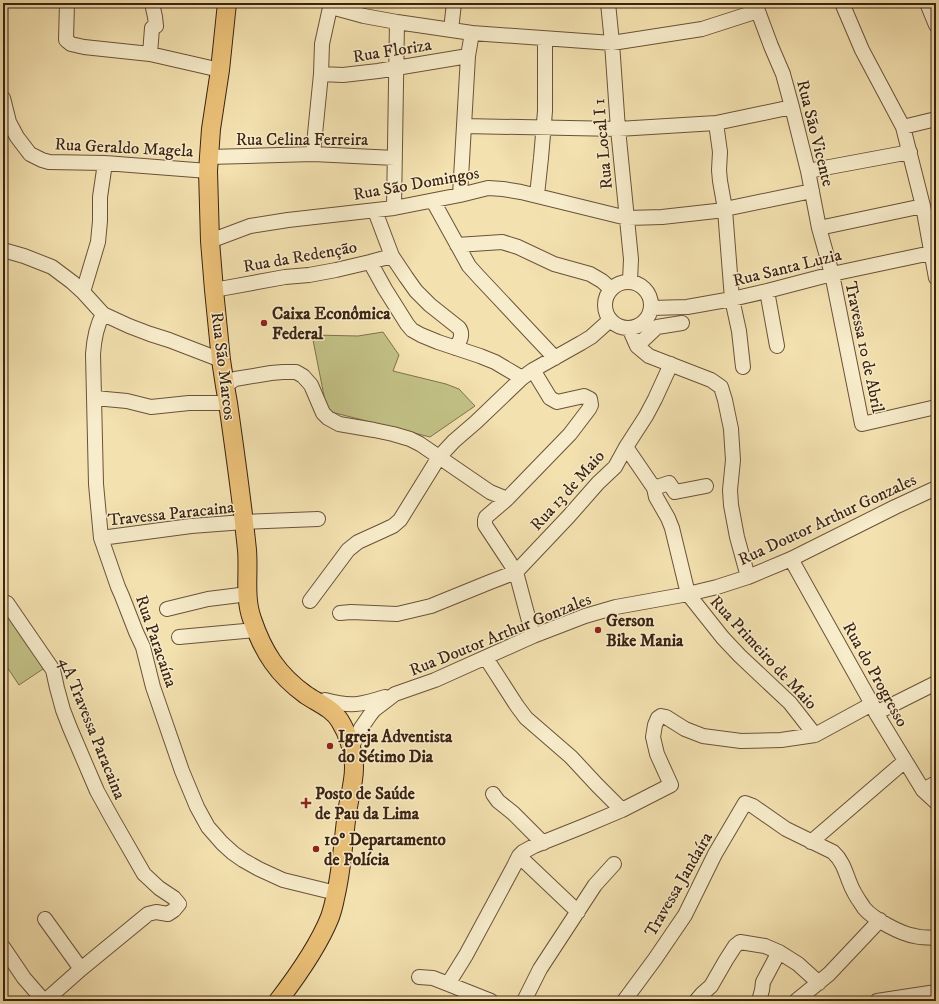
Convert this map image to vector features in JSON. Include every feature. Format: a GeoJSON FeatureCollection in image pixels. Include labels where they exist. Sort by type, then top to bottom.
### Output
{"type":"FeatureCollection","features":[{"type":"Feature","properties":{"kind":"main road","name":"Rua São Marcos"},"geometry":{"type":"LineString","coordinates":[[227,3],[208,164],[210,241],[221,360],[248,557],[248,594],[251,617],[261,643],[274,666],[297,688],[328,708],[339,720],[351,748],[354,768],[339,878],[331,915],[309,956],[278,1001]]}},
{"type":"Feature","properties":{"kind":"street"},"geometry":{"type":"LineString","coordinates":[[67,3],[66,40],[71,44],[84,47],[150,54],[220,70]]}},
{"type":"Feature","properties":{"kind":"street"},"geometry":{"type":"LineString","coordinates":[[150,54],[152,28],[156,26],[152,3]]}},
{"type":"Feature","properties":{"kind":"street"},"geometry":{"type":"LineString","coordinates":[[451,30],[454,3]]}},
{"type":"Feature","properties":{"kind":"street","name":"Rua Local I 1"},"geometry":{"type":"LineString","coordinates":[[608,3],[618,129],[631,259],[630,282]]}},
{"type":"Feature","properties":{"kind":"street"},"geometry":{"type":"LineString","coordinates":[[842,3],[862,50],[904,127],[928,213],[936,278]]}},
{"type":"Feature","properties":{"kind":"street"},"geometry":{"type":"LineString","coordinates":[[928,3],[936,25]]}},
{"type":"Feature","properties":{"kind":"street"},"geometry":{"type":"LineString","coordinates":[[313,154],[321,74],[322,44],[331,5],[364,16],[472,33],[612,43],[702,29],[757,7]]}},
{"type":"Feature","properties":{"kind":"street","name":"Rua São Vicente"},"geometry":{"type":"LineString","coordinates":[[757,7],[783,74],[808,171],[819,228],[832,274]]}},
{"type":"Feature","properties":{"kind":"street"},"geometry":{"type":"LineString","coordinates":[[394,208],[397,22]]}},
{"type":"Feature","properties":{"kind":"street"},"geometry":{"type":"LineString","coordinates":[[460,195],[468,56],[472,33]]}},
{"type":"Feature","properties":{"kind":"street"},"geometry":{"type":"LineString","coordinates":[[537,195],[544,127],[545,39]]}},
{"type":"Feature","properties":{"kind":"street","name":"Rua Floriza"},"geometry":{"type":"LineString","coordinates":[[321,74],[343,75],[378,71],[468,56]]}},
{"type":"Feature","properties":{"kind":"street","name":"Rua Geraldo Magela"},"geometry":{"type":"LineString","coordinates":[[3,98],[8,122],[17,138],[30,154],[42,160],[49,162],[208,164]]}},
{"type":"Feature","properties":{"kind":"street"},"geometry":{"type":"LineString","coordinates":[[464,126],[618,129],[716,123],[792,107]]}},
{"type":"Feature","properties":{"kind":"street"},"geometry":{"type":"LineString","coordinates":[[904,127],[936,119]]}},
{"type":"Feature","properties":{"kind":"street"},"geometry":{"type":"LineString","coordinates":[[716,123],[720,152],[719,170],[725,209],[732,299],[739,331],[744,367]]}},
{"type":"Feature","properties":{"kind":"street"},"geometry":{"type":"LineString","coordinates":[[808,171],[910,152]]}},
{"type":"Feature","properties":{"kind":"street","name":"Rua Celina Ferreira"},"geometry":{"type":"LineString","coordinates":[[208,164],[313,154],[396,158]]}},
{"type":"Feature","properties":{"kind":"street"},"geometry":{"type":"LineString","coordinates":[[83,292],[98,242],[100,197],[105,163]]}},
{"type":"Feature","properties":{"kind":"street","name":"Rua São Domingos"},"geometry":{"type":"LineString","coordinates":[[210,241],[250,226],[288,220],[376,211],[460,195],[488,188],[503,188],[537,195],[627,218],[662,217],[725,209]]}},
{"type":"Feature","properties":{"kind":"street"},"geometry":{"type":"LineString","coordinates":[[725,209],[812,191]]}},
{"type":"Feature","properties":{"kind":"street"},"geometry":{"type":"LineString","coordinates":[[433,200],[469,266],[555,358]]}},
{"type":"Feature","properties":{"kind":"street"},"geometry":{"type":"LineString","coordinates":[[376,211],[392,256],[416,291],[430,305],[460,328],[462,337],[456,348]]}},
{"type":"Feature","properties":{"kind":"street"},"geometry":{"type":"LineString","coordinates":[[819,228],[928,213]]}},
{"type":"Feature","properties":{"kind":"street"},"geometry":{"type":"LineString","coordinates":[[457,245],[502,242],[518,247],[554,264],[590,274],[602,281],[611,289]]}},
{"type":"Feature","properties":{"kind":"street"},"geometry":{"type":"LineString","coordinates":[[3,250],[24,256],[52,267],[83,292],[103,314],[143,332],[169,340],[221,360]]}},
{"type":"Feature","properties":{"kind":"street","name":"Rua da Redenção"},"geometry":{"type":"LineString","coordinates":[[214,290],[336,270],[392,256]]}},
{"type":"Feature","properties":{"kind":"street","name":"Rua Santa Luzia"},"geometry":{"type":"LineString","coordinates":[[651,308],[687,307],[732,299],[832,274],[933,259]]}},
{"type":"Feature","properties":{"kind":"street"},"geometry":{"type":"LineString","coordinates":[[370,262],[385,290],[412,330],[421,335],[528,374],[550,398],[557,402],[584,396],[590,399],[591,405],[589,409],[570,434],[507,499],[486,517],[485,520],[485,526],[516,572],[533,636]]}},
{"type":"Feature","properties":{"kind":"street","name":"Travessa 10 de Abril"},"geometry":{"type":"LineString","coordinates":[[832,274],[862,424],[936,408]]}},
{"type":"Feature","properties":{"kind":"street"},"geometry":{"type":"LineString","coordinates":[[630,282],[637,283],[643,287],[650,298],[651,308],[647,318],[642,323],[636,327],[622,328],[616,325],[606,315],[604,301],[606,294],[616,284],[630,282]]}},
{"type":"Feature","properties":{"kind":"street"},"geometry":{"type":"LineString","coordinates":[[767,291],[777,346]]}},
{"type":"Feature","properties":{"kind":"street","name":"Rua Paracaína"},"geometry":{"type":"LineString","coordinates":[[103,314],[95,337],[93,370],[95,398],[96,484],[101,538],[118,587],[143,647],[154,687],[182,771],[197,807],[208,827],[233,853],[259,869],[283,880],[336,893]]}},
{"type":"Feature","properties":{"kind":"street"},"geometry":{"type":"LineString","coordinates":[[310,601],[348,550],[358,542],[393,526],[400,520],[439,457],[454,441],[528,374],[581,344],[610,320]]}},
{"type":"Feature","properties":{"kind":"street"},"geometry":{"type":"LineString","coordinates":[[637,346],[657,327],[682,323]]}},
{"type":"Feature","properties":{"kind":"street"},"geometry":{"type":"LineString","coordinates":[[629,328],[637,346],[650,356],[692,371],[711,380],[721,387],[731,430],[733,460],[730,490],[731,505],[737,537],[748,577]]}},
{"type":"Feature","properties":{"kind":"street","name":"Rua 13 de Maio"},"geometry":{"type":"LineString","coordinates":[[340,613],[397,614],[410,611],[430,606],[516,572],[598,483],[615,467],[655,399],[671,364]]}},
{"type":"Feature","properties":{"kind":"street"},"geometry":{"type":"LineString","coordinates":[[225,386],[235,379],[271,373],[296,372],[303,376],[311,385],[323,413],[328,418],[339,424],[374,430],[410,439],[420,444],[490,492],[507,499]]}},
{"type":"Feature","properties":{"kind":"street"},"geometry":{"type":"LineString","coordinates":[[95,398],[127,401],[151,406],[189,403],[228,403]]}},
{"type":"Feature","properties":{"kind":"street"},"geometry":{"type":"LineString","coordinates":[[626,447],[654,488],[656,497],[668,518],[672,528],[688,594]]}},
{"type":"Feature","properties":{"kind":"street"},"geometry":{"type":"LineString","coordinates":[[654,488],[669,483],[675,492],[706,486]]}},
{"type":"Feature","properties":{"kind":"street","name":"Rua Doutor Arthur Gonzales"},"geometry":{"type":"LineString","coordinates":[[351,748],[370,714],[396,694],[435,680],[533,636],[585,616],[616,607],[688,594],[748,577],[791,559],[935,492]]}},
{"type":"Feature","properties":{"kind":"street","name":"Travessa Paracaina"},"geometry":{"type":"LineString","coordinates":[[101,538],[191,526],[318,519]]}},
{"type":"Feature","properties":{"kind":"street","name":"Rua do Progresso"},"geometry":{"type":"LineString","coordinates":[[791,559],[874,709],[905,761],[923,790],[936,802]]}},
{"type":"Feature","properties":{"kind":"street"},"geometry":{"type":"LineString","coordinates":[[167,609],[208,599],[248,594]]}},
{"type":"Feature","properties":{"kind":"street","name":"Rua Primeiro de Maio"},"geometry":{"type":"LineString","coordinates":[[688,594],[723,638],[790,703],[815,734]]}},
{"type":"Feature","properties":{"kind":"street","name":"4A Travessa Paracaina"},"geometry":{"type":"LineString","coordinates":[[3,602],[7,603],[53,670],[63,710],[83,760],[97,791],[138,864],[144,874],[151,881],[174,898],[179,904],[168,914],[156,912],[148,914],[81,969]]}},
{"type":"Feature","properties":{"kind":"street"},"geometry":{"type":"LineString","coordinates":[[179,636],[256,630]]}},
{"type":"Feature","properties":{"kind":"street"},"geometry":{"type":"LineString","coordinates":[[448,984],[469,950],[523,852],[534,846],[622,810],[571,757],[526,718],[486,658]]}},
{"type":"Feature","properties":{"kind":"street","name":"Rua Primeiro de Maio"},"geometry":{"type":"LineString","coordinates":[[622,810],[671,784],[657,754],[653,737],[655,724],[661,716],[666,717],[691,732],[703,736],[741,740],[781,740],[815,734],[936,683]]}},
{"type":"Feature","properties":{"kind":"street"},"geometry":{"type":"LineString","coordinates":[[319,703],[325,700],[342,704],[356,705],[396,694]]}},
{"type":"Feature","properties":{"kind":"street"},"geometry":{"type":"LineString","coordinates":[[905,761],[811,842],[833,852],[839,857],[843,863],[854,892],[865,909],[902,933],[915,937],[936,938]]}},
{"type":"Feature","properties":{"kind":"street"},"geometry":{"type":"LineString","coordinates":[[923,790],[936,783]]}},
{"type":"Feature","properties":{"kind":"street"},"geometry":{"type":"LineString","coordinates":[[493,794],[498,801],[519,818],[525,826],[543,843]]}},
{"type":"Feature","properties":{"kind":"street","name":"Travessa Jandaíra"},"geometry":{"type":"LineString","coordinates":[[624,1001],[656,959],[685,915],[715,854],[745,802],[786,829],[811,842]]}},
{"type":"Feature","properties":{"kind":"street"},"geometry":{"type":"LineString","coordinates":[[520,856],[578,912]]}},
{"type":"Feature","properties":{"kind":"street"},"geometry":{"type":"LineString","coordinates":[[524,1001],[540,970],[595,885],[614,864]]}},
{"type":"Feature","properties":{"kind":"street"},"geometry":{"type":"LineString","coordinates":[[3,947],[24,978],[45,1001],[81,969],[45,919]]}},
{"type":"Feature","properties":{"kind":"street"},"geometry":{"type":"LineString","coordinates":[[800,1000],[830,974],[880,920]]}},
{"type":"Feature","properties":{"kind":"street"},"geometry":{"type":"LineString","coordinates":[[696,1001],[711,986],[735,946],[740,942],[765,946],[779,952],[798,964],[819,983]]}},
{"type":"Feature","properties":{"kind":"street"},"geometry":{"type":"LineString","coordinates":[[759,1001],[763,982],[779,952]]}},
{"type":"Feature","properties":{"kind":"street"},"geometry":{"type":"LineString","coordinates":[[419,977],[433,978],[491,1001]]}},
{"type":"Feature","properties":{"kind":"street"},"geometry":{"type":"LineString","coordinates":[[877,1001],[936,992]]}},
{"type":"Feature","properties":{"kind":"shaded area"},"geometry":{"type":"Polygon","coordinates":[[[383,332],[399,355],[393,371],[446,384],[459,389],[475,406],[430,437],[327,411],[312,335],[358,336],[383,332]]]}},
{"type":"Feature","properties":{"kind":"shaded area"},"geometry":{"type":"Polygon","coordinates":[[[3,608],[46,667],[19,685],[3,661],[3,608]]]}},
{"type":"Feature","properties":{"kind":"place","name":"Caixa Econômica Federal"},"geometry":{"type":"Point","coordinates":[264,323]}},
{"type":"Feature","properties":{"kind":"place","name":"Gerson Bike Mania"},"geometry":{"type":"Point","coordinates":[598,630]}},
{"type":"Feature","properties":{"kind":"place","name":"Igreja Adventista do Sétimo Dia"},"geometry":{"type":"Point","coordinates":[330,746]}},
{"type":"Feature","properties":{"kind":"place","name":"Posto de Saúde de Pau da Lima"},"geometry":{"type":"Point","coordinates":[306,803]}},
{"type":"Feature","properties":{"kind":"place","name":"10º Departamento de Polícia"},"geometry":{"type":"Point","coordinates":[316,849]}}]}
